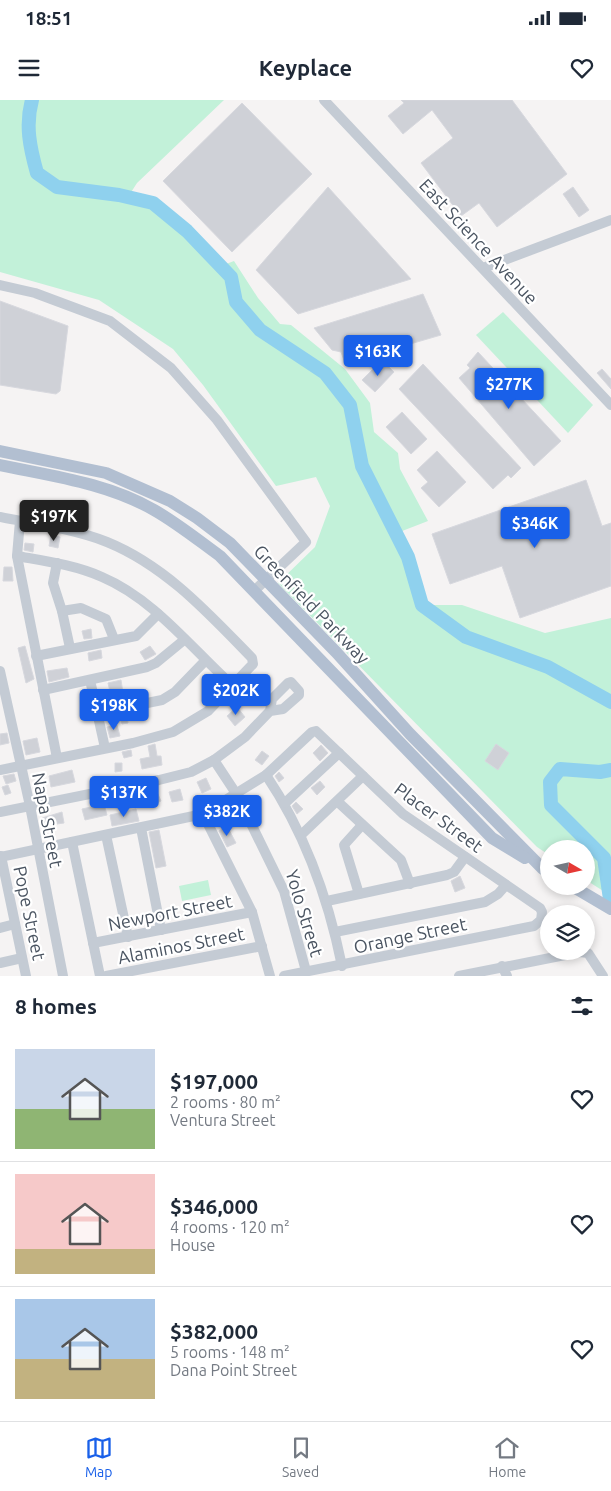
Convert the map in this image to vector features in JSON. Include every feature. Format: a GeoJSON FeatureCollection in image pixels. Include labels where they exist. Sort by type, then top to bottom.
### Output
{"type":"FeatureCollection","features":[{"type":"Feature","properties":{"kind":"main road","name":"Greenfield Parkway"},"geometry":{"type":"LineString","coordinates":[[0,450],[106,472],[170,501],[230,544],[336,652],[410,734],[540,865]]}},
{"type":"Feature","properties":{"kind":"main road","name":"Greenfield Parkway"},"geometry":{"type":"LineString","coordinates":[[0,466],[99,486],[152,509],[175,522],[220,556],[255,590],[308,648],[492,838],[540,867]]}},
{"type":"Feature","properties":{"kind":"main road"},"geometry":{"type":"LineString","coordinates":[[587,895],[611,909]]}},
{"type":"Feature","properties":{"kind":"street","name":"East Science Avenue"},"geometry":{"type":"LineString","coordinates":[[324,100],[611,405]]}},
{"type":"Feature","properties":{"kind":"street"},"geometry":{"type":"LineString","coordinates":[[483,268],[611,220]]}},
{"type":"Feature","properties":{"kind":"street"},"geometry":{"type":"LineString","coordinates":[[0,285],[35,293],[110,321],[171,368],[217,420],[306,542],[255,590]]}},
{"type":"Feature","properties":{"kind":"street"},"geometry":{"type":"LineString","coordinates":[[0,517],[106,542],[140,558],[201,605],[252,658],[253,664],[249,671],[208,711],[172,732],[0,770]]}},
{"type":"Feature","properties":{"kind":"street"},"geometry":{"type":"LineString","coordinates":[[20,521],[17,556],[57,758]]}},
{"type":"Feature","properties":{"kind":"street"},"geometry":{"type":"LineString","coordinates":[[17,556],[58,563],[102,577],[135,596],[158,614],[233,686]]}},
{"type":"Feature","properties":{"kind":"street"},"geometry":{"type":"LineString","coordinates":[[58,563],[53,583],[62,611],[70,648]]}},
{"type":"Feature","properties":{"kind":"street"},"geometry":{"type":"LineString","coordinates":[[62,611],[82,608],[98,615],[110,625],[114,639]]}},
{"type":"Feature","properties":{"kind":"street"},"geometry":{"type":"LineString","coordinates":[[36,656],[136,636],[158,614]]}},
{"type":"Feature","properties":{"kind":"street"},"geometry":{"type":"LineString","coordinates":[[43,690],[147,667],[156,663],[184,640]]}},
{"type":"Feature","properties":{"kind":"street"},"geometry":{"type":"LineString","coordinates":[[98,714],[162,700],[175,692],[205,661]]}},
{"type":"Feature","properties":{"kind":"street","name":"Napa Street"},"geometry":{"type":"LineString","coordinates":[[0,671],[30,806],[63,976]]}},
{"type":"Feature","properties":{"kind":"street"},"geometry":{"type":"LineString","coordinates":[[90,680],[105,748]]}},
{"type":"Feature","properties":{"kind":"street"},"geometry":{"type":"LineString","coordinates":[[0,812],[191,772],[214,760],[245,737],[270,711]]}},
{"type":"Feature","properties":{"kind":"street","name":"Placer Street"},"geometry":{"type":"LineString","coordinates":[[266,775],[312,732],[320,732],[403,814],[540,908]]}},
{"type":"Feature","properties":{"kind":"street"},"geometry":{"type":"LineString","coordinates":[[284,803],[340,753]]}},
{"type":"Feature","properties":{"kind":"street","name":"Yolo Street"},"geometry":{"type":"LineString","coordinates":[[214,760],[237,795],[284,891],[306,971]]}},
{"type":"Feature","properties":{"kind":"street"},"geometry":{"type":"LineString","coordinates":[[1,857],[203,814],[237,795],[266,775],[301,835],[327,901],[342,966]]}},
{"type":"Feature","properties":{"kind":"street"},"geometry":{"type":"LineString","coordinates":[[301,835],[338,802],[363,776]]}},
{"type":"Feature","properties":{"kind":"street"},"geometry":{"type":"LineString","coordinates":[[338,802],[401,860],[410,884]]}},
{"type":"Feature","properties":{"kind":"street"},"geometry":{"type":"LineString","coordinates":[[203,814],[252,912],[270,976]]}},
{"type":"Feature","properties":{"kind":"street"},"geometry":{"type":"LineString","coordinates":[[359,894],[344,845],[362,825]]}},
{"type":"Feature","properties":{"kind":"street"},"geometry":{"type":"LineString","coordinates":[[141,828],[161,930]]}},
{"type":"Feature","properties":{"kind":"street"},"geometry":{"type":"LineString","coordinates":[[106,835],[128,937]]}},
{"type":"Feature","properties":{"kind":"street"},"geometry":{"type":"LineString","coordinates":[[72,842],[100,976]]}},
{"type":"Feature","properties":{"kind":"street","name":"Pope Street"},"geometry":{"type":"LineString","coordinates":[[1,857],[4,892],[15,924],[26,976]]}},
{"type":"Feature","properties":{"kind":"street"},"geometry":{"type":"LineString","coordinates":[[327,901],[447,876],[454,872],[465,857]]}},
{"type":"Feature","properties":{"kind":"street"},"geometry":{"type":"LineString","coordinates":[[335,932],[485,902],[498,894],[506,885]]}},
{"type":"Feature","properties":{"kind":"street","name":"Newport Street"},"geometry":{"type":"LineString","coordinates":[[93,944],[252,912]]}},
{"type":"Feature","properties":{"kind":"street","name":"Orange Street"},"geometry":{"type":"LineString","coordinates":[[284,976],[342,966],[534,926],[540,921]]}},
{"type":"Feature","properties":{"kind":"street"},"geometry":{"type":"LineString","coordinates":[[0,928],[15,924]]}},
{"type":"Feature","properties":{"kind":"street","name":"Alaminos Street"},"geometry":{"type":"LineString","coordinates":[[106,976],[262,946]]}},
{"type":"Feature","properties":{"kind":"street"},"geometry":{"type":"LineString","coordinates":[[459,976],[580,952],[588,953],[603,976]]}},
{"type":"Feature","properties":{"kind":"street"},"geometry":{"type":"LineString","coordinates":[[0,963],[22,958]]}},
{"type":"Feature","properties":{"kind":"street"},"geometry":{"type":"LineString","coordinates":[[502,966],[507,976]]}},
{"type":"Feature","properties":{"kind":"green space"},"geometry":{"type":"Polygon","coordinates":[[[0,100],[224,100],[137,183],[128,197],[153,203],[187,231],[221,266],[234,261],[258,298],[280,324],[291,325],[345,369],[370,403],[374,432],[398,453],[400,469],[428,521],[397,533],[408,557],[422,605],[462,605],[545,633],[611,618],[611,896],[595,886],[595,840],[540,840],[540,849],[537,847],[278,583],[315,547],[330,506],[316,477],[276,486],[203,385],[173,349],[99,300],[0,272],[0,100]]]}},
{"type":"Feature","properties":{"kind":"green space"},"geometry":{"type":"Polygon","coordinates":[[[503,312],[593,405],[568,433],[476,335],[503,312]]]}},
{"type":"Feature","properties":{"kind":"green space"},"geometry":{"type":"Polygon","coordinates":[[[208,880],[211,895],[182,901],[179,886],[208,880]]]}},
{"type":"Feature","properties":{"kind":"building"},"geometry":{"type":"Polygon","coordinates":[[[401,100],[512,100],[567,174],[497,227],[479,203],[461,216],[421,163],[453,138],[432,110],[403,134],[388,116],[404,103],[401,100]]]}},
{"type":"Feature","properties":{"kind":"building"},"geometry":{"type":"Polygon","coordinates":[[[242,103],[312,174],[232,252],[163,181],[242,103]]]}},
{"type":"Feature","properties":{"kind":"building"},"geometry":{"type":"Polygon","coordinates":[[[328,187],[411,279],[298,314],[256,270],[328,187]]]}},
{"type":"Feature","properties":{"kind":"building"},"geometry":{"type":"Polygon","coordinates":[[[573,187],[589,210],[579,217],[563,194],[573,187]]]}},
{"type":"Feature","properties":{"kind":"building"},"geometry":{"type":"Polygon","coordinates":[[[423,294],[441,335],[345,363],[341,352],[332,350],[314,328],[423,294]]]}},
{"type":"Feature","properties":{"kind":"building"},"geometry":{"type":"Polygon","coordinates":[[[0,301],[68,326],[60,391],[56,394],[0,385],[0,301]]]}},
{"type":"Feature","properties":{"kind":"building"},"geometry":{"type":"Polygon","coordinates":[[[478,352],[561,441],[534,466],[459,378],[470,368],[467,365],[478,352]]]}},
{"type":"Feature","properties":{"kind":"building"},"geometry":{"type":"Polygon","coordinates":[[[385,363],[394,372],[375,392],[362,380],[377,365],[380,368],[385,363]]]}},
{"type":"Feature","properties":{"kind":"building"},"geometry":{"type":"Polygon","coordinates":[[[423,364],[521,468],[511,478],[508,475],[493,489],[399,389],[423,364]]]}},
{"type":"Feature","properties":{"kind":"building"},"geometry":{"type":"Polygon","coordinates":[[[602,369],[611,379],[611,389],[597,373],[602,369]]]}},
{"type":"Feature","properties":{"kind":"building"},"geometry":{"type":"Polygon","coordinates":[[[402,412],[427,439],[411,454],[386,427],[402,412]]]}},
{"type":"Feature","properties":{"kind":"building"},"geometry":{"type":"Polygon","coordinates":[[[437,451],[466,482],[439,507],[421,488],[428,482],[417,470],[437,451]]]}},
{"type":"Feature","properties":{"kind":"building"},"geometry":{"type":"Polygon","coordinates":[[[586,480],[602,526],[611,523],[611,586],[520,618],[502,566],[450,584],[432,534],[586,480]]]}},
{"type":"Feature","properties":{"kind":"building"},"geometry":{"type":"Polygon","coordinates":[[[51,535],[60,537],[58,548],[49,546],[51,535]]]}},
{"type":"Feature","properties":{"kind":"building"},"geometry":{"type":"Polygon","coordinates":[[[25,543],[34,544],[33,552],[24,550],[25,543]]]}},
{"type":"Feature","properties":{"kind":"building"},"geometry":{"type":"Polygon","coordinates":[[[4,567],[12,567],[13,581],[3,581],[4,567]]]}},
{"type":"Feature","properties":{"kind":"building"},"geometry":{"type":"Polygon","coordinates":[[[91,629],[92,638],[84,639],[82,631],[91,629]]]}},
{"type":"Feature","properties":{"kind":"building"},"geometry":{"type":"Polygon","coordinates":[[[25,646],[34,679],[26,683],[18,648],[25,646]]]}},
{"type":"Feature","properties":{"kind":"building"},"geometry":{"type":"Polygon","coordinates":[[[150,646],[156,654],[145,660],[140,652],[150,646]]]}},
{"type":"Feature","properties":{"kind":"building"},"geometry":{"type":"Polygon","coordinates":[[[101,650],[102,658],[89,661],[88,653],[101,650]]]}},
{"type":"Feature","properties":{"kind":"building"},"geometry":{"type":"Polygon","coordinates":[[[67,668],[69,677],[49,682],[47,671],[67,668]]]}},
{"type":"Feature","properties":{"kind":"building"},"geometry":{"type":"Polygon","coordinates":[[[121,680],[123,693],[111,696],[108,683],[121,680]]]}},
{"type":"Feature","properties":{"kind":"building"},"geometry":{"type":"Polygon","coordinates":[[[211,683],[218,690],[211,698],[203,692],[211,683]]]}},
{"type":"Feature","properties":{"kind":"building"},"geometry":{"type":"Polygon","coordinates":[[[237,691],[243,697],[237,703],[231,697],[237,691]]]}},
{"type":"Feature","properties":{"kind":"building"},"geometry":{"type":"Polygon","coordinates":[[[237,707],[245,717],[235,726],[227,716],[237,707]]]}},
{"type":"Feature","properties":{"kind":"building"},"geometry":{"type":"Polygon","coordinates":[[[127,714],[128,723],[122,724],[120,716],[127,714]]]}},
{"type":"Feature","properties":{"kind":"building"},"geometry":{"type":"Polygon","coordinates":[[[117,725],[120,736],[110,738],[107,727],[117,725]]]}},
{"type":"Feature","properties":{"kind":"building"},"geometry":{"type":"Polygon","coordinates":[[[7,733],[9,743],[0,745],[0,734],[7,733]]]}},
{"type":"Feature","properties":{"kind":"building"},"geometry":{"type":"Polygon","coordinates":[[[37,738],[40,752],[26,755],[23,741],[37,738]]]}},
{"type":"Feature","properties":{"kind":"building"},"geometry":{"type":"Polygon","coordinates":[[[155,744],[157,756],[161,756],[162,765],[142,769],[140,759],[150,757],[148,746],[155,744]]]}},
{"type":"Feature","properties":{"kind":"building"},"geometry":{"type":"Polygon","coordinates":[[[496,744],[509,753],[498,770],[485,761],[496,744]]]}},
{"type":"Feature","properties":{"kind":"building"},"geometry":{"type":"Polygon","coordinates":[[[321,745],[328,753],[320,761],[313,753],[321,745]]]}},
{"type":"Feature","properties":{"kind":"building"},"geometry":{"type":"Polygon","coordinates":[[[131,750],[132,756],[124,758],[122,752],[131,750]]]}},
{"type":"Feature","properties":{"kind":"building"},"geometry":{"type":"Polygon","coordinates":[[[262,751],[269,756],[262,765],[255,760],[262,751]]]}},
{"type":"Feature","properties":{"kind":"building"},"geometry":{"type":"Polygon","coordinates":[[[115,763],[122,763],[122,771],[115,772],[115,763]]]}},
{"type":"Feature","properties":{"kind":"building"},"geometry":{"type":"Polygon","coordinates":[[[72,770],[75,782],[51,787],[49,776],[72,770]]]}},
{"type":"Feature","properties":{"kind":"building"},"geometry":{"type":"Polygon","coordinates":[[[279,772],[284,778],[279,782],[275,776],[279,772]]]}},
{"type":"Feature","properties":{"kind":"building"},"geometry":{"type":"Polygon","coordinates":[[[14,774],[16,781],[6,784],[3,776],[14,774]]]}},
{"type":"Feature","properties":{"kind":"building"},"geometry":{"type":"Polygon","coordinates":[[[206,778],[211,789],[202,793],[197,782],[206,778]]]}},
{"type":"Feature","properties":{"kind":"building"},"geometry":{"type":"Polygon","coordinates":[[[320,781],[325,787],[317,795],[311,788],[320,781]]]}},
{"type":"Feature","properties":{"kind":"building"},"geometry":{"type":"Polygon","coordinates":[[[8,785],[11,793],[5,795],[2,787],[8,785]]]}},
{"type":"Feature","properties":{"kind":"building"},"geometry":{"type":"Polygon","coordinates":[[[180,789],[183,800],[172,802],[169,792],[180,789]]]}},
{"type":"Feature","properties":{"kind":"building"},"geometry":{"type":"Polygon","coordinates":[[[157,792],[161,801],[154,804],[150,795],[157,792]]]}},
{"type":"Feature","properties":{"kind":"building"},"geometry":{"type":"Polygon","coordinates":[[[296,802],[303,809],[297,814],[292,806],[296,802]]]}},
{"type":"Feature","properties":{"kind":"building"},"geometry":{"type":"Polygon","coordinates":[[[104,804],[107,815],[85,820],[82,809],[104,804]]]}},
{"type":"Feature","properties":{"kind":"building"},"geometry":{"type":"Polygon","coordinates":[[[136,809],[139,821],[112,826],[110,815],[136,809]]]}},
{"type":"Feature","properties":{"kind":"building"},"geometry":{"type":"Polygon","coordinates":[[[62,812],[64,823],[57,824],[57,822],[44,825],[42,818],[62,812]]]}},
{"type":"Feature","properties":{"kind":"building"},"geometry":{"type":"Polygon","coordinates":[[[227,826],[236,843],[227,847],[219,831],[227,826]]]}},
{"type":"Feature","properties":{"kind":"building"},"geometry":{"type":"Polygon","coordinates":[[[159,830],[166,866],[156,868],[149,832],[159,830]]]}},
{"type":"Feature","properties":{"kind":"building"},"geometry":{"type":"Polygon","coordinates":[[[460,876],[465,888],[455,892],[451,881],[460,876]]]}},
{"type":"Feature","properties":{"kind":"waterway"},"geometry":{"type":"LineString","coordinates":[[32,100],[29,136],[37,173],[57,187],[119,195],[153,203],[187,231],[231,277],[236,302],[260,330],[325,373],[350,405],[362,466],[408,557],[422,605],[466,637],[548,667],[611,702]]}},
{"type":"Feature","properties":{"kind":"waterway"},"geometry":{"type":"LineString","coordinates":[[611,770],[600,772],[560,769],[550,782],[551,805],[604,858],[611,906]]}}]}
